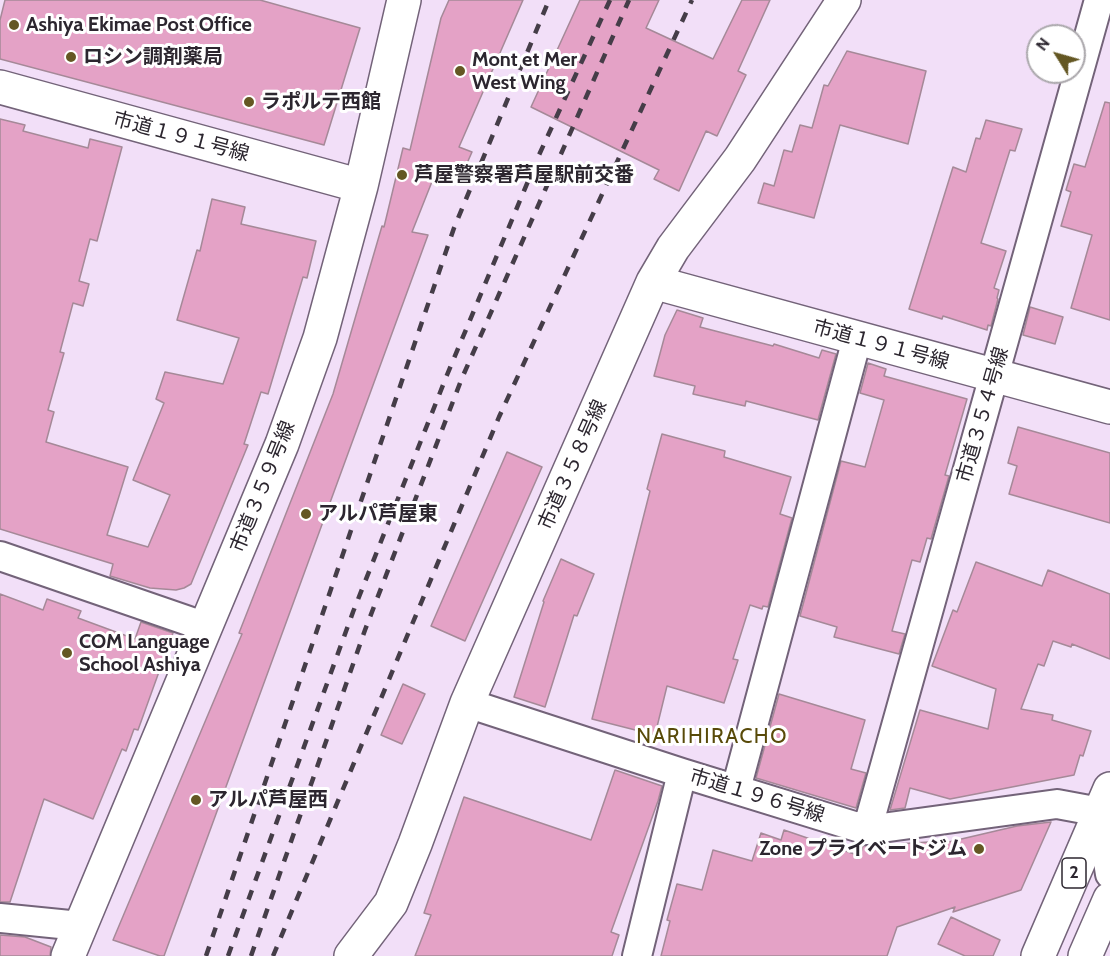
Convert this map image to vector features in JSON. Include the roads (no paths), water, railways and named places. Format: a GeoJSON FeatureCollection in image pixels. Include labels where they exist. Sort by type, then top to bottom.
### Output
{"type":"FeatureCollection","features":[{"type":"Feature","properties":{"kind":"main road","name":"市道３５９号線"},"geometry":{"type":"LineString","coordinates":[[68,956],[282,444],[320,338],[362,186],[404,0]]}},
{"type":"Feature","properties":{"kind":"main road","name":"市道３５８号線"},"geometry":{"type":"LineString","coordinates":[[351,956],[391,903],[467,703],[653,282],[673,248],[740,159],[844,0]]}},
{"type":"Feature","properties":{"kind":"main road","name":"市道１９１号線"},"geometry":{"type":"LineString","coordinates":[[0,87],[362,186]]}},
{"type":"Feature","properties":{"kind":"main road","name":"市道１９１号線"},"geometry":{"type":"LineString","coordinates":[[653,282],[1110,407]]}},
{"type":"Feature","properties":{"kind":"main road","name":"2"},"geometry":{"type":"LineString","coordinates":[[1038,956],[1105,801]]}},
{"type":"Feature","properties":{"kind":"main road","name":"2"},"geometry":{"type":"LineString","coordinates":[[1085,956],[1110,899]]}},
{"type":"Feature","properties":{"kind":"street","name":"市道３５４号線"},"geometry":{"type":"LineString","coordinates":[[867,830],[1099,0]]}},
{"type":"Feature","properties":{"kind":"street"},"geometry":{"type":"LineString","coordinates":[[735,789],[857,339]]}},
{"type":"Feature","properties":{"kind":"street"},"geometry":{"type":"LineString","coordinates":[[0,556],[206,627]]}},
{"type":"Feature","properties":{"kind":"street","name":"市道１９６号線"},"geometry":{"type":"LineString","coordinates":[[467,703],[867,830],[1057,804],[1105,801]]}},
{"type":"Feature","properties":{"kind":"street"},"geometry":{"type":"LineString","coordinates":[[637,956],[682,773]]}},
{"type":"Feature","properties":{"kind":"street"},"geometry":{"type":"LineString","coordinates":[[1105,801],[1110,874]]}},
{"type":"Feature","properties":{"kind":"street"},"geometry":{"type":"LineString","coordinates":[[0,918],[80,926]]}},
{"type":"Feature","properties":{"kind":"railway"},"geometry":{"type":"LineString","coordinates":[[206,956],[454,228],[549,0]]}},
{"type":"Feature","properties":{"kind":"railway"},"geometry":{"type":"LineString","coordinates":[[228,956],[353,612],[447,375],[539,155],[610,0]]}},
{"type":"Feature","properties":{"kind":"railway"},"geometry":{"type":"LineString","coordinates":[[251,956],[365,630],[462,378],[629,0]]}},
{"type":"Feature","properties":{"kind":"railway"},"geometry":{"type":"LineString","coordinates":[[273,956],[499,417],[692,0]]}},
{"type":"Feature","properties":{"kind":"place","name":"Ashiya Ekimae Post Office"},"geometry":{"type":"Point","coordinates":[14,25]}},
{"type":"Feature","properties":{"kind":"place","name":"ロシン調剤薬局"},"geometry":{"type":"Point","coordinates":[71,57]}},
{"type":"Feature","properties":{"kind":"place","name":"Mont et Mer West Wing"},"geometry":{"type":"Point","coordinates":[460,71]}},
{"type":"Feature","properties":{"kind":"place","name":"ラポルテ西館"},"geometry":{"type":"Point","coordinates":[249,102]}},
{"type":"Feature","properties":{"kind":"place","name":"芦屋警察署芦屋駅前交番"},"geometry":{"type":"Point","coordinates":[402,175]}},
{"type":"Feature","properties":{"kind":"place","name":"アルパ芦屋東"},"geometry":{"type":"Point","coordinates":[306,514]}},
{"type":"Feature","properties":{"kind":"place","name":"COM Language School Ashiya"},"geometry":{"type":"Point","coordinates":[67,653]}},
{"type":"Feature","properties":{"kind":"place","name":"アルパ芦屋西"},"geometry":{"type":"Point","coordinates":[196,800]}},
{"type":"Feature","properties":{"kind":"place","name":"Zone プライベートジム"},"geometry":{"type":"Point","coordinates":[979,849]}},
{"type":"Feature","properties":{"kind":"district","name":"NARIHIRACHO"},"geometry":{"type":"Point","coordinates":[712,737]}}]}
